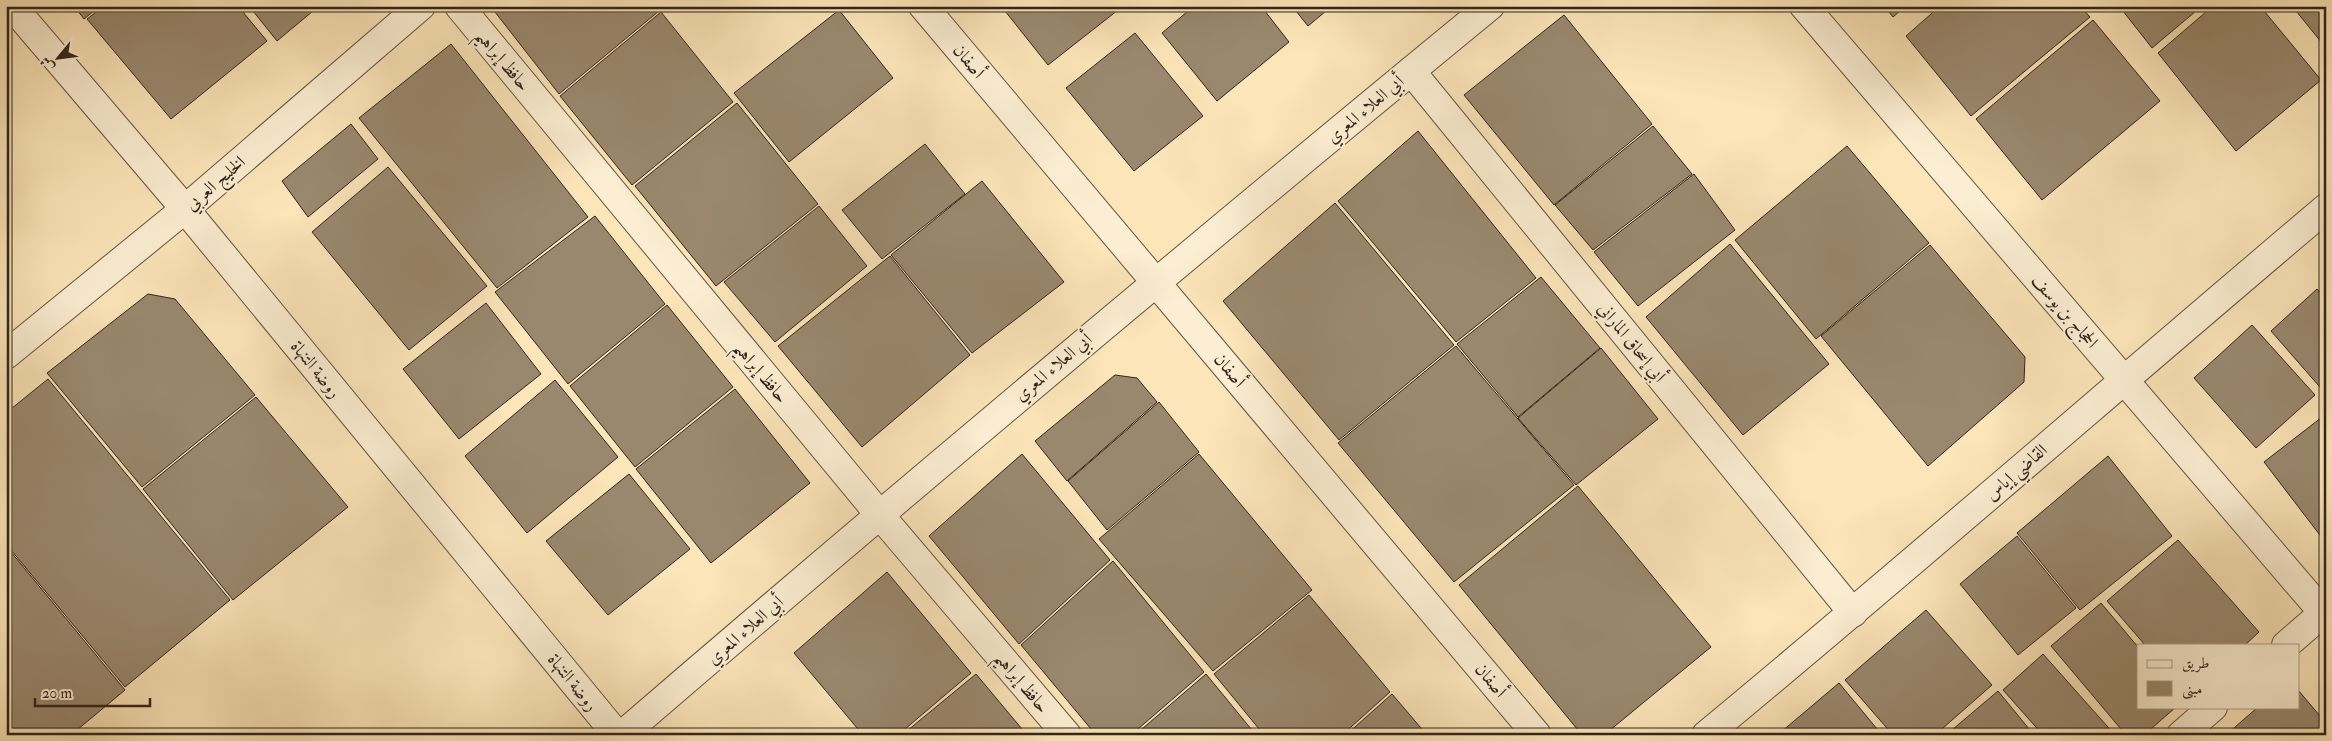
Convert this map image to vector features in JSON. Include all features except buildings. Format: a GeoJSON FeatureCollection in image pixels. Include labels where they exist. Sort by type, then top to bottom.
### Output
{"type":"FeatureCollection","features":[{"type":"Feature","properties":{"kind":"street","name":"روضة التنهاة"},"geometry":{"type":"LineString","coordinates":[[12,6],[185,209],[617,735]]}},
{"type":"Feature","properties":{"kind":"street","name":"الخليج العربي"},"geometry":{"type":"LineString","coordinates":[[6,355],[185,209],[421,6]]}},
{"type":"Feature","properties":{"kind":"street","name":"حافظ إبراهيم"},"geometry":{"type":"LineString","coordinates":[[459,6],[879,514],[1067,735]]}},
{"type":"Feature","properties":{"kind":"street","name":"أبي العلاء المعري"},"geometry":{"type":"LineString","coordinates":[[622,735],[879,514],[1156,281],[1490,6]]}},
{"type":"Feature","properties":{"kind":"street","name":"الحجاج بن يوسف"},"geometry":{"type":"LineString","coordinates":[[1804,6],[2324,615]]}},
{"type":"Feature","properties":{"kind":"street","name":"أصفان"},"geometry":{"type":"LineString","coordinates":[[929,8],[1537,735]]}},
{"type":"Feature","properties":{"kind":"street","name":"أبي إسحاق الماراني"},"geometry":{"type":"LineString","coordinates":[[1411,71],[1853,614]]}},
{"type":"Feature","properties":{"kind":"street","name":"القاضي إياس"},"geometry":{"type":"LineString","coordinates":[[1706,735],[1853,614],[2123,380],[2326,208]]}},
{"type":"Feature","properties":{"kind":"street"},"geometry":{"type":"LineString","coordinates":[[2287,644],[2324,615]]}},
{"type":"Feature","properties":{"kind":"street"},"geometry":{"type":"LineString","coordinates":[[2181,735],[2212,708]]}}]}
